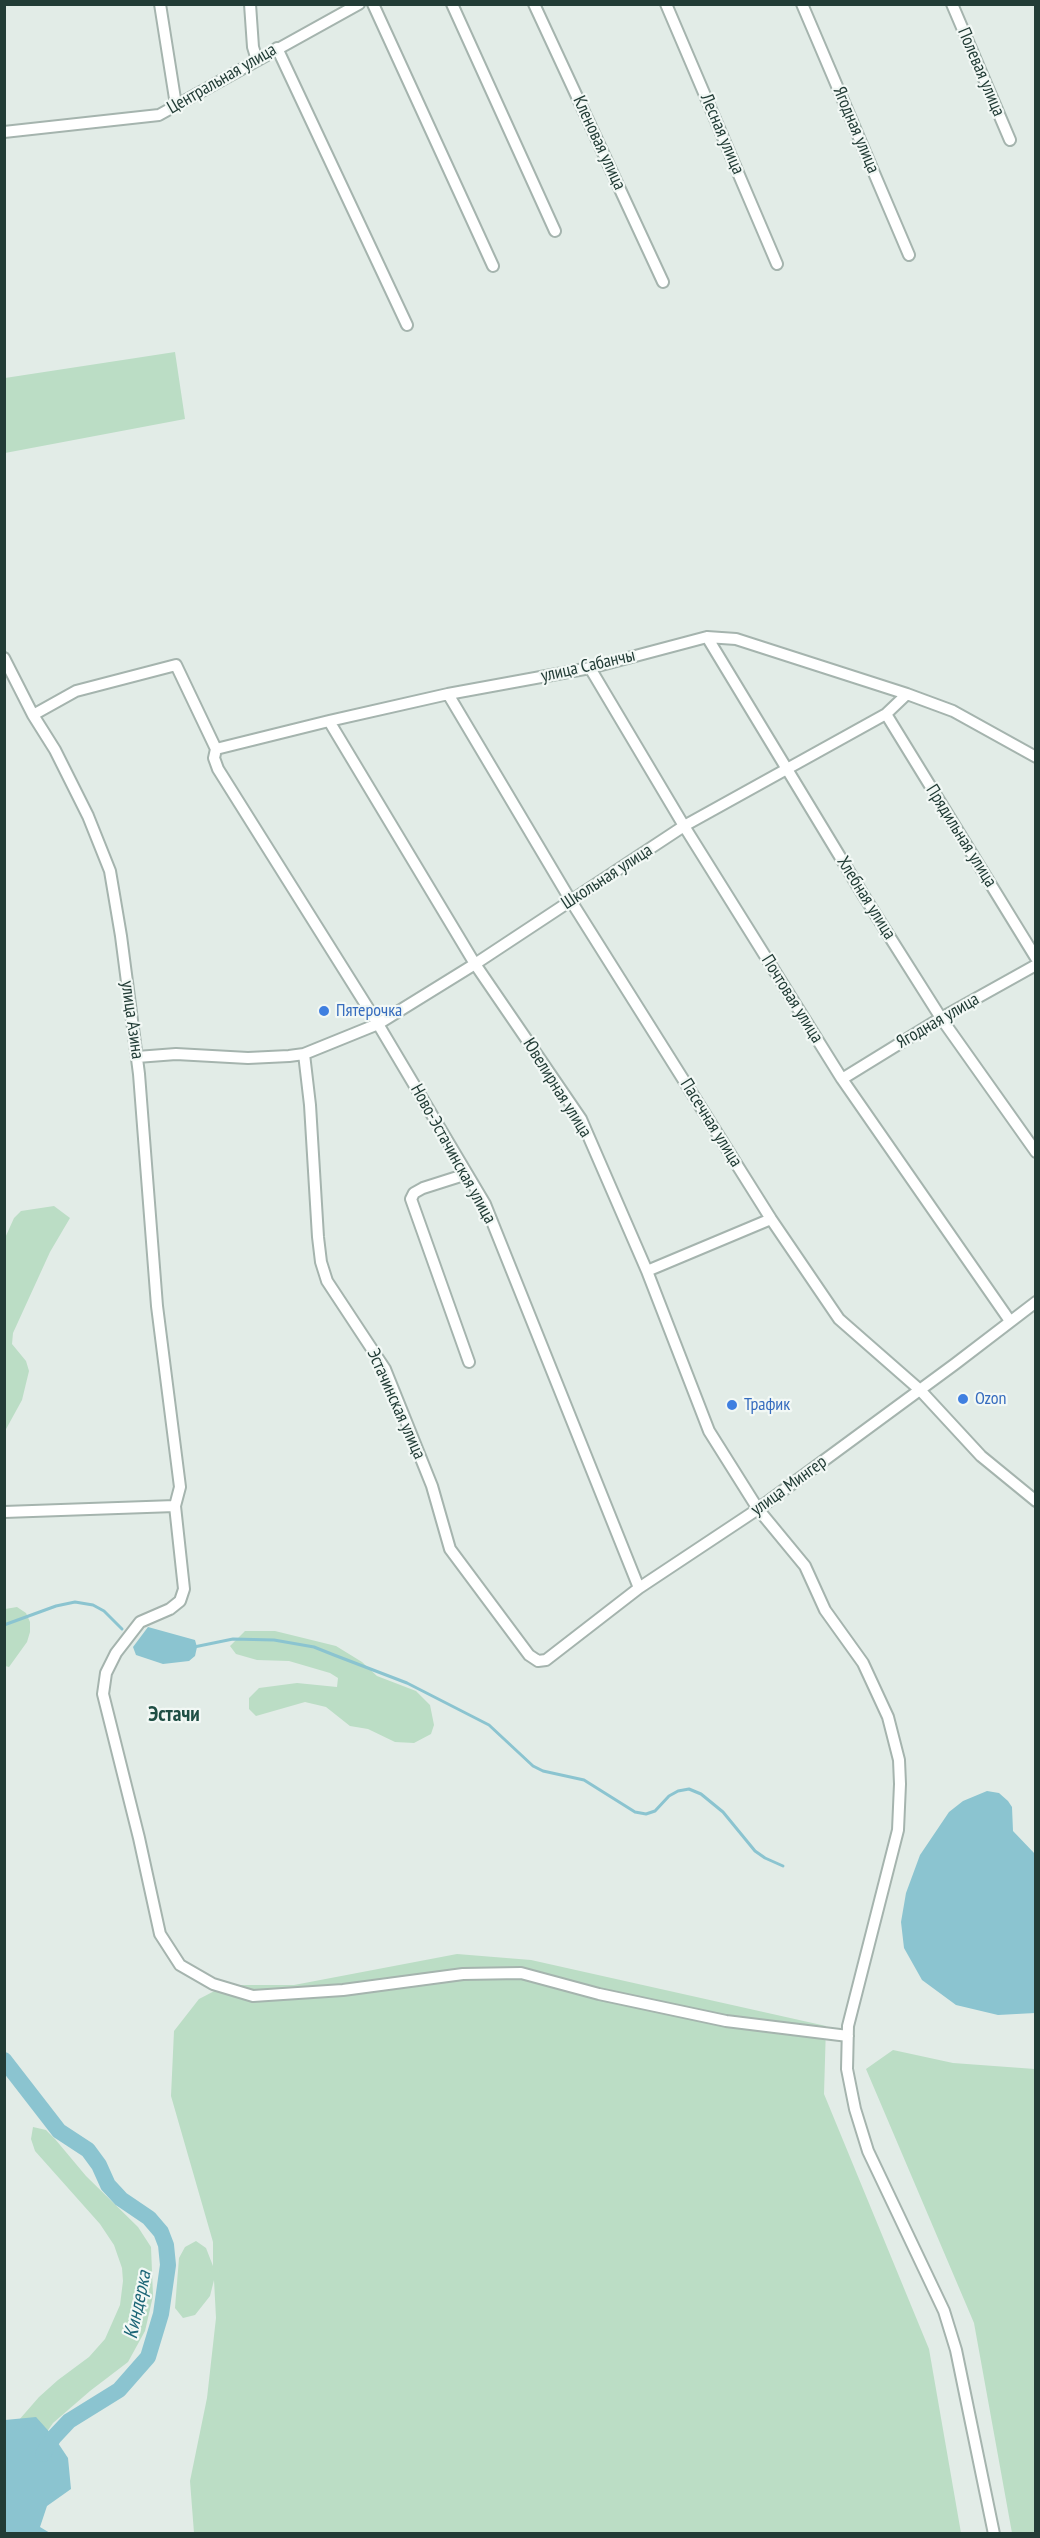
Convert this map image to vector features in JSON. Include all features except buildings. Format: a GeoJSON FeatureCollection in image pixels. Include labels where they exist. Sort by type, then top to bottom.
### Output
{"type":"FeatureCollection","features":[{"type":"Feature","properties":{"kind":"street"},"geometry":{"type":"LineString","coordinates":[[160,4],[176,105]]}},
{"type":"Feature","properties":{"kind":"street"},"geometry":{"type":"LineString","coordinates":[[250,4],[253,47],[257,60]]}},
{"type":"Feature","properties":{"kind":"street","name":"Центральная улица"},"geometry":{"type":"LineString","coordinates":[[4,132],[159,115],[359,4]]}},
{"type":"Feature","properties":{"kind":"street"},"geometry":{"type":"LineString","coordinates":[[373,4],[493,266]]}},
{"type":"Feature","properties":{"kind":"street"},"geometry":{"type":"LineString","coordinates":[[452,4],[555,231]]}},
{"type":"Feature","properties":{"kind":"street","name":"Кленовая улица"},"geometry":{"type":"LineString","coordinates":[[534,4],[663,282]]}},
{"type":"Feature","properties":{"kind":"street","name":"Лесная улица"},"geometry":{"type":"LineString","coordinates":[[666,4],[777,264]]}},
{"type":"Feature","properties":{"kind":"street","name":"Ягодная улица"},"geometry":{"type":"LineString","coordinates":[[802,4],[909,255]]}},
{"type":"Feature","properties":{"kind":"street","name":"Полевая улица"},"geometry":{"type":"LineString","coordinates":[[952,4],[1011,140]]}},
{"type":"Feature","properties":{"kind":"street"},"geometry":{"type":"LineString","coordinates":[[278,48],[407,325]]}},
{"type":"Feature","properties":{"kind":"street","name":"улица Сабанчы"},"geometry":{"type":"LineString","coordinates":[[216,749],[329,720],[448,694],[590,668],[707,637],[736,639],[907,694],[953,711],[1035,757]]}},
{"type":"Feature","properties":{"kind":"street","name":"Хлебная улица"},"geometry":{"type":"LineString","coordinates":[[707,637],[862,893],[941,1018],[1035,1152]]}},
{"type":"Feature","properties":{"kind":"street","name":"улица Азина"},"geometry":{"type":"LineString","coordinates":[[4,658],[33,715],[56,750],[101,846],[110,871],[137,1057],[156,1296],[172,1406],[180,1487],[175,1506],[184,1589],[180,1601],[170,1609],[140,1622],[116,1653],[106,1673],[103,1694],[160,1934],[180,1965],[213,1984],[253,1996],[343,1990],[463,1974],[520,1973],[600,1994],[726,2021],[848,2036]]}},
{"type":"Feature","properties":{"kind":"street"},"geometry":{"type":"LineString","coordinates":[[33,715],[75,691],[176,665],[216,749]]}},
{"type":"Feature","properties":{"kind":"street","name":"Почтовая улица"},"geometry":{"type":"LineString","coordinates":[[590,668],[684,826],[842,1078],[1010,1321]]}},
{"type":"Feature","properties":{"kind":"street","name":"Пасечная улица"},"geometry":{"type":"LineString","coordinates":[[448,694],[571,901],[771,1218],[839,1318],[920,1390],[981,1456],[1035,1501]]}},
{"type":"Feature","properties":{"kind":"street","name":"Школьная улица"},"geometry":{"type":"LineString","coordinates":[[137,1057],[176,1054],[248,1058],[304,1053],[378,1024],[475,964],[684,826],[789,770],[886,714],[907,694]]}},
{"type":"Feature","properties":{"kind":"street","name":"Прядильная улица"},"geometry":{"type":"LineString","coordinates":[[886,714],[1035,958]]}},
{"type":"Feature","properties":{"kind":"street","name":"Ювелирная улица"},"geometry":{"type":"LineString","coordinates":[[329,720],[475,964],[581,1119],[647,1271],[709,1431],[758,1509],[805,1566],[825,1610],[863,1663],[888,1717],[899,1760],[898,1830],[848,2026],[847,2069],[855,2109],[868,2151],[944,2311],[956,2350],[994,2534]]}},
{"type":"Feature","properties":{"kind":"street","name":"Ново-Эстачинская улица"},"geometry":{"type":"LineString","coordinates":[[216,749],[214,758],[218,769],[378,1024],[485,1204],[639,1588]]}},
{"type":"Feature","properties":{"kind":"street","name":"Ягодная улица"},"geometry":{"type":"LineString","coordinates":[[842,1078],[1035,965]]}},
{"type":"Feature","properties":{"kind":"street","name":"Эстачинская улица"},"geometry":{"type":"LineString","coordinates":[[304,1053],[310,1105],[318,1237],[321,1262],[327,1281],[385,1369],[432,1486],[450,1549],[529,1655],[538,1661]]}},
{"type":"Feature","properties":{"kind":"street"},"geometry":{"type":"LineString","coordinates":[[467,1174],[423,1188],[414,1193],[411,1198],[469,1362]]}},
{"type":"Feature","properties":{"kind":"street"},"geometry":{"type":"LineString","coordinates":[[647,1271],[771,1218]]}},
{"type":"Feature","properties":{"kind":"street","name":"улица Мингер"},"geometry":{"type":"LineString","coordinates":[[538,1661],[546,1660],[639,1588],[758,1509],[1035,1302]]}},
{"type":"Feature","properties":{"kind":"street"},"geometry":{"type":"LineString","coordinates":[[4,1512],[175,1506]]}},
{"type":"Feature","properties":{"kind":"green space"},"geometry":{"type":"Polygon","coordinates":[[[175,352],[185,419],[5,453],[5,378],[175,352]]]}},
{"type":"Feature","properties":{"kind":"green space"},"geometry":{"type":"Polygon","coordinates":[[[54,1206],[70,1218],[50,1252],[13,1333],[12,1344],[26,1361],[29,1371],[22,1400],[5,1431],[5,1238],[14,1218],[21,1211],[54,1206]]]}},
{"type":"Feature","properties":{"kind":"green space"},"geometry":{"type":"Polygon","coordinates":[[[17,1607],[26,1613],[30,1622],[30,1632],[27,1642],[9,1667],[5,1666],[5,1609],[17,1607]]]}},
{"type":"Feature","properties":{"kind":"green space"},"geometry":{"type":"Polygon","coordinates":[[[245,1631],[275,1631],[336,1646],[362,1662],[377,1676],[416,1691],[430,1705],[434,1725],[431,1734],[414,1743],[395,1742],[368,1729],[350,1726],[326,1707],[305,1702],[256,1716],[249,1709],[249,1698],[259,1688],[297,1683],[337,1687],[338,1678],[330,1673],[289,1661],[257,1660],[236,1654],[230,1646],[245,1631]]]}},
{"type":"Feature","properties":{"kind":"green space"},"geometry":{"type":"Polygon","coordinates":[[[457,1954],[531,1960],[826,2026],[824,2094],[929,2349],[961,2533],[194,2533],[190,2481],[207,2398],[216,2318],[214,2280],[210,2296],[195,2315],[183,2318],[175,2308],[179,2258],[185,2247],[196,2241],[206,2248],[213,2266],[213,2242],[171,2096],[174,2031],[199,1999],[226,1985],[294,1985],[457,1954]]]}},
{"type":"Feature","properties":{"kind":"green space"},"geometry":{"type":"Polygon","coordinates":[[[893,2050],[953,2063],[1035,2069],[1035,2533],[1012,2533],[974,2323],[866,2069],[893,2050]]]}},
{"type":"Feature","properties":{"kind":"green space"},"geometry":{"type":"Polygon","coordinates":[[[33,2127],[46,2130],[86,2176],[138,2227],[151,2247],[153,2296],[145,2331],[128,2362],[53,2423],[40,2442],[5,2534],[5,2436],[39,2397],[89,2357],[105,2339],[120,2305],[123,2281],[122,2268],[114,2245],[100,2224],[35,2151],[31,2139],[33,2127]]]}},
{"type":"Feature","properties":{"kind":"water"},"geometry":{"type":"Polygon","coordinates":[[[148,1627],[195,1640],[197,1647],[195,1656],[189,1661],[163,1664],[136,1655],[133,1647],[148,1627]]]}},
{"type":"Feature","properties":{"kind":"water"},"geometry":{"type":"Polygon","coordinates":[[[987,1791],[999,1793],[1008,1801],[1012,1807],[1013,1831],[1035,1854],[1035,2013],[998,2015],[956,2005],[922,1980],[904,1948],[901,1922],[906,1893],[920,1855],[949,1812],[963,1801],[987,1791]]]}},
{"type":"Feature","properties":{"kind":"water"},"geometry":{"type":"Polygon","coordinates":[[[36,2417],[54,2437],[68,2458],[71,2489],[47,2506],[40,2527],[50,2533],[5,2533],[5,2420],[36,2417]]]}},
{"type":"Feature","properties":{"kind":"waterway"},"geometry":{"type":"LineString","coordinates":[[4,1625],[56,1606],[75,1602],[93,1605],[104,1611],[122,1629]]}},
{"type":"Feature","properties":{"kind":"waterway"},"geometry":{"type":"LineString","coordinates":[[194,1647],[233,1639],[274,1640],[314,1647],[407,1683],[489,1725],[533,1766],[543,1771],[584,1780],[635,1812],[646,1814],[655,1811],[669,1796],[678,1791],[689,1789],[701,1794],[723,1812],[755,1851],[783,1866]]}},
{"type":"Feature","properties":{"kind":"waterway","name":"Киндерка"},"geometry":{"type":"LineString","coordinates":[[4,2060],[59,2131],[88,2150],[99,2165],[108,2185],[121,2199],[149,2218],[161,2232],[166,2245],[168,2265],[161,2314],[148,2357],[119,2390],[69,2421],[54,2437],[43,2454]]}},
{"type":"Feature","properties":{"kind":"place","name":"Пятерочка"},"geometry":{"type":"Point","coordinates":[324,1011]}},
{"type":"Feature","properties":{"kind":"place","name":"Ozon"},"geometry":{"type":"Point","coordinates":[963,1399]}},
{"type":"Feature","properties":{"kind":"place","name":"Трафик"},"geometry":{"type":"Point","coordinates":[732,1405]}},
{"type":"Feature","properties":{"kind":"district","name":"Эстачи"},"geometry":{"type":"Point","coordinates":[174,1715]}}]}
